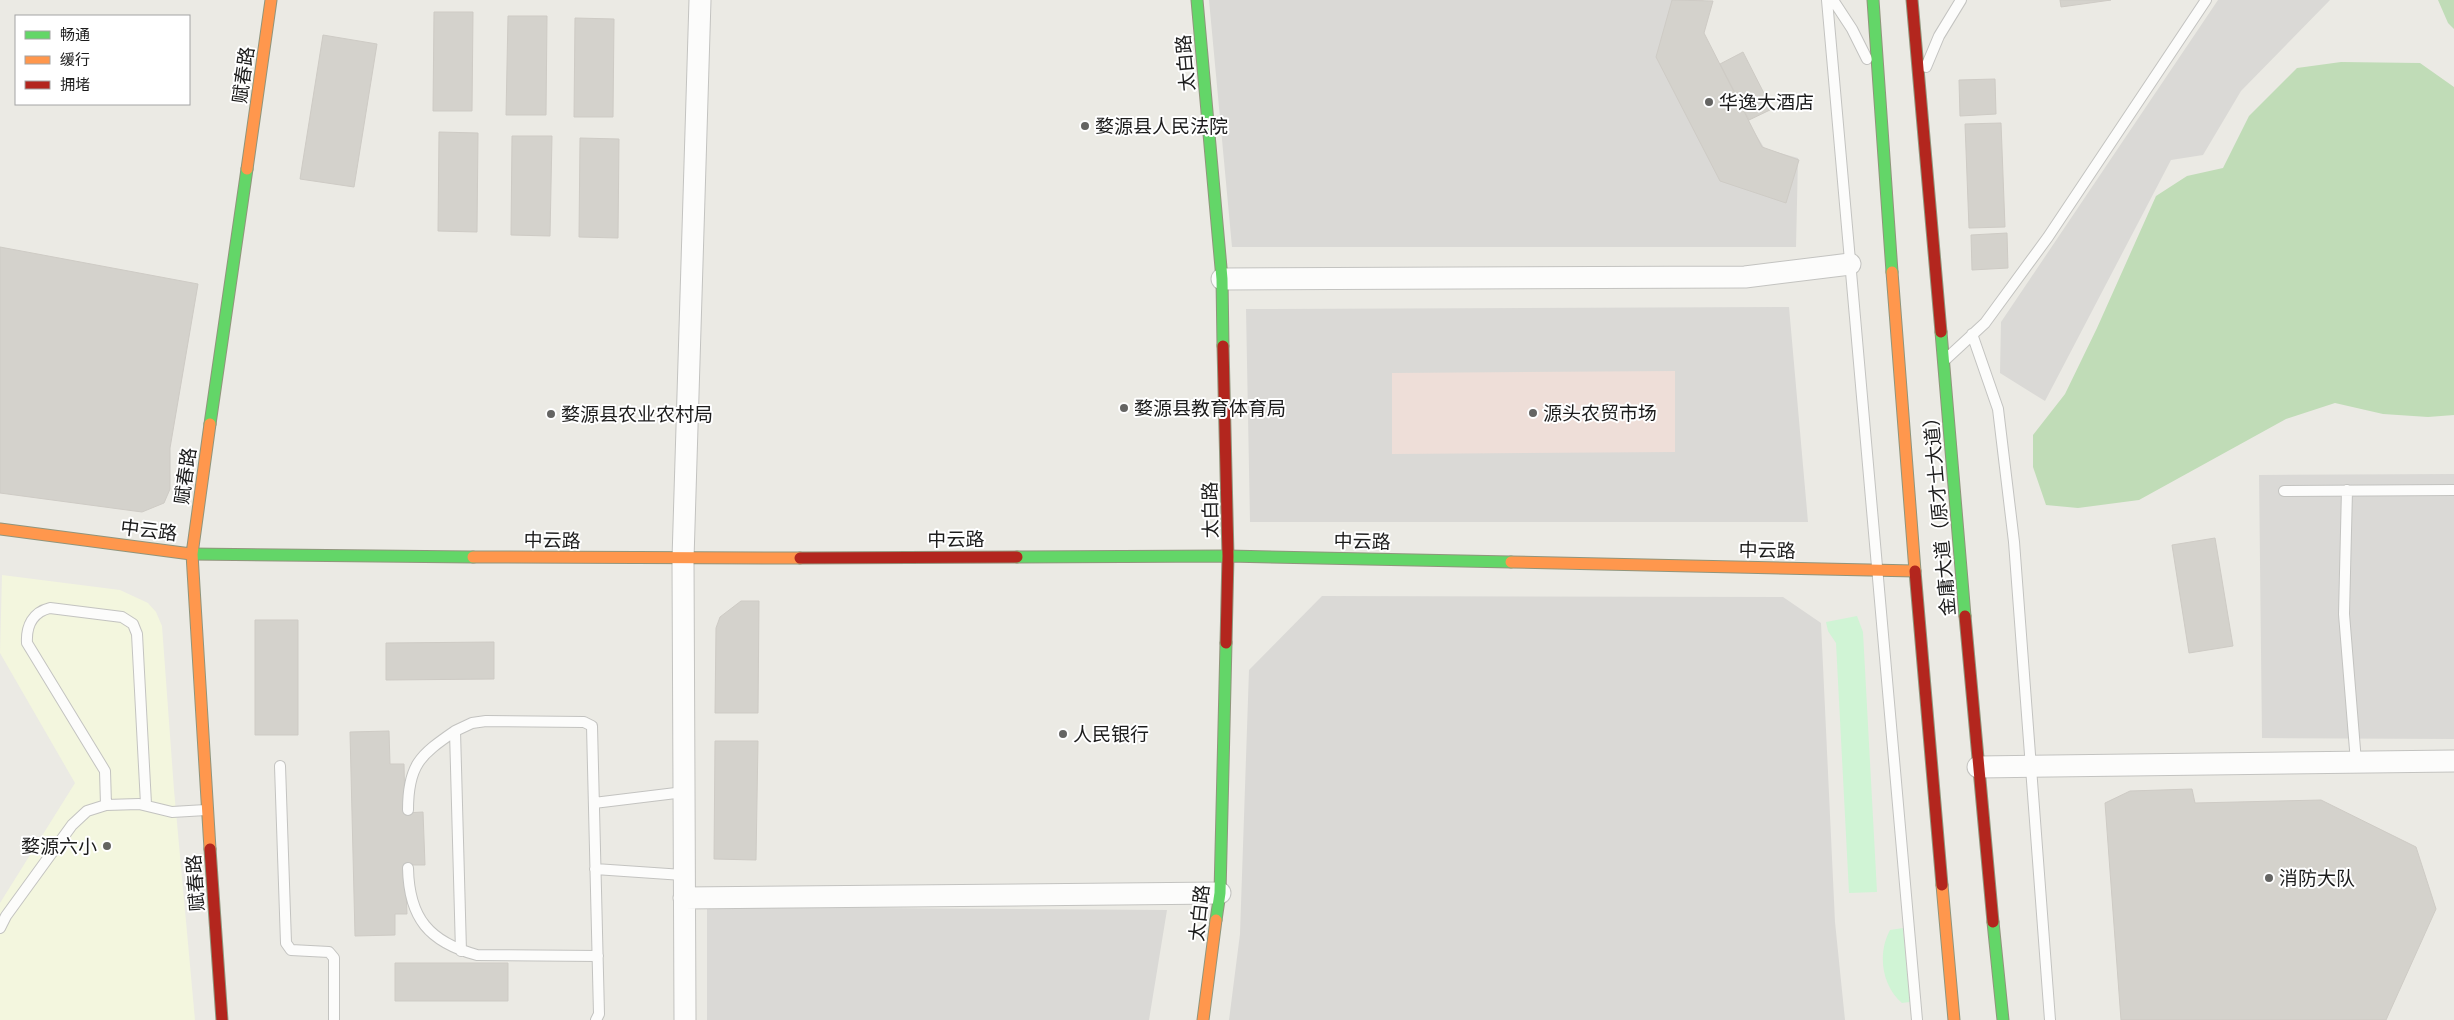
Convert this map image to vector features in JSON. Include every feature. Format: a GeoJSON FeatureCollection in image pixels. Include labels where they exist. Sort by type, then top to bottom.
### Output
{"type":"FeatureCollection","features":[{"type":"Feature","properties":{"kind":"street","name":"赋春路"},"geometry":{"type":"LineString","coordinates":[[222,1020],[192,554],[271,0]]}},
{"type":"Feature","properties":{"kind":"street"},"geometry":{"type":"LineString","coordinates":[[685,1020],[683,559],[700,0]]}},
{"type":"Feature","properties":{"kind":"street","name":"太白路"},"geometry":{"type":"LineString","coordinates":[[1197,0],[1222,279],[1228,556],[1220,893],[1203,1020]]}},
{"type":"Feature","properties":{"kind":"street","name":"金庸大道（原才士大道）"},"geometry":{"type":"LineString","coordinates":[[1874,0],[1878,80],[1914,571],[1954,1020]]}},
{"type":"Feature","properties":{"kind":"street","name":"金庸大道（原才士大道）"},"geometry":{"type":"LineString","coordinates":[[1912,0],[1978,767],[2003,1020]]}},
{"type":"Feature","properties":{"kind":"street"},"geometry":{"type":"LineString","coordinates":[[1222,279],[1745,278],[1850,264]]}},
{"type":"Feature","properties":{"kind":"street","name":"中云路"},"geometry":{"type":"LineString","coordinates":[[0,529],[192,554],[683,559],[1228,556],[1914,571]]}},
{"type":"Feature","properties":{"kind":"street"},"geometry":{"type":"LineString","coordinates":[[1978,767],[2454,761]]}},
{"type":"Feature","properties":{"kind":"street"},"geometry":{"type":"LineString","coordinates":[[684,898],[1220,893]]}},
{"type":"Feature","properties":{"kind":"lane"},"geometry":{"type":"LineString","coordinates":[[1827,0],[1917,1020]]}},
{"type":"Feature","properties":{"kind":"lane"},"geometry":{"type":"LineString","coordinates":[[1833,0],[1852,29],[1878,80]]}},
{"type":"Feature","properties":{"kind":"lane"},"geometry":{"type":"LineString","coordinates":[[1920,82],[1939,36],[1960,0]]}},
{"type":"Feature","properties":{"kind":"lane"},"geometry":{"type":"LineString","coordinates":[[1944,361],[1984,323],[2048,237],[2206,0]]}},
{"type":"Feature","properties":{"kind":"lane"},"geometry":{"type":"LineString","coordinates":[[1972,334],[1998,409],[2014,542],[2050,1020]]}},
{"type":"Feature","properties":{"kind":"lane"},"geometry":{"type":"LineString","coordinates":[[2347,490],[2344,614],[2356,762]]}},
{"type":"Feature","properties":{"kind":"lane"},"geometry":{"type":"LineString","coordinates":[[2284,491],[2454,490]]}},
{"type":"Feature","properties":{"kind":"lane"},"geometry":{"type":"LineString","coordinates":[[106,805],[105,771],[28,643],[28,627],[41,610],[50,608],[122,617],[133,624],[137,634],[146,804]]}},
{"type":"Feature","properties":{"kind":"lane"},"geometry":{"type":"LineString","coordinates":[[408,810],[410,783],[416,763],[427,750],[455,731],[472,723],[486,721],[584,722],[592,726],[599,1014],[596,1020]]}},
{"type":"Feature","properties":{"kind":"lane"},"geometry":{"type":"LineString","coordinates":[[455,731],[461,951]]}},
{"type":"Feature","properties":{"kind":"lane"},"geometry":{"type":"LineString","coordinates":[[280,766],[286,943],[291,950],[329,952],[334,958],[334,1020]]}},
{"type":"Feature","properties":{"kind":"lane"},"geometry":{"type":"LineString","coordinates":[[594,803],[684,792]]}},
{"type":"Feature","properties":{"kind":"lane"},"geometry":{"type":"LineString","coordinates":[[0,928],[6,916],[75,821],[86,811],[106,805],[146,804],[172,812],[207,810]]}},
{"type":"Feature","properties":{"kind":"lane"},"geometry":{"type":"LineString","coordinates":[[408,868],[412,902],[423,924],[437,938],[461,951],[477,955],[598,956]]}},
{"type":"Feature","properties":{"kind":"lane"},"geometry":{"type":"LineString","coordinates":[[595,869],[684,875]]}},
{"type":"Feature","properties":{"kind":"shaded area"},"geometry":{"type":"Polygon","coordinates":[[[1209,0],[1703,0],[1709,3],[1696,40],[1765,149],[1798,158],[1796,247],[1232,247],[1209,0]]]}},
{"type":"Feature","properties":{"kind":"shaded area"},"geometry":{"type":"Polygon","coordinates":[[[2218,0],[2330,0],[2241,91],[2203,155],[2171,160],[2045,401],[2000,373],[2001,322],[2218,0]]]}},
{"type":"Feature","properties":{"kind":"shaded area"},"geometry":{"type":"Polygon","coordinates":[[[1789,307],[1808,522],[1250,522],[1246,309],[1789,307]]]}},
{"type":"Feature","properties":{"kind":"shaded area","name":"源头农贸市场"},"geometry":{"type":"Polygon","coordinates":[[[1675,371],[1675,452],[1392,454],[1392,373],[1675,371]]]}},
{"type":"Feature","properties":{"kind":"shaded area"},"geometry":{"type":"Polygon","coordinates":[[[2454,474],[2454,739],[2262,738],[2259,475],[2454,474]]]}},
{"type":"Feature","properties":{"kind":"shaded area","name":"婺源六小"},"geometry":{"type":"Polygon","coordinates":[[[2,575],[120,590],[148,603],[156,612],[162,626],[174,790],[195,1020],[0,1020],[0,903],[75,783],[0,653],[2,575]]]}},
{"type":"Feature","properties":{"kind":"shaded area"},"geometry":{"type":"Polygon","coordinates":[[[1322,596],[1783,597],[1821,623],[1835,922],[1845,1020],[1229,1020],[1240,934],[1249,670],[1322,596]]]}},
{"type":"Feature","properties":{"kind":"shaded area"},"geometry":{"type":"Polygon","coordinates":[[[707,907],[1167,910],[1149,1020],[707,1020],[707,907]]]}},
{"type":"Feature","properties":{"kind":"green space"},"geometry":{"type":"Polygon","coordinates":[[[2438,0],[2454,0],[2454,29],[2448,23],[2438,0]]]}},
{"type":"Feature","properties":{"kind":"green space"},"geometry":{"type":"Polygon","coordinates":[[[2341,62],[2420,63],[2454,87],[2454,415],[2428,417],[2383,414],[2335,403],[2286,419],[2139,500],[2078,508],[2046,505],[2033,467],[2033,435],[2065,394],[2097,328],[2156,196],[2187,176],[2223,168],[2249,116],[2297,68],[2341,62]]]}},
{"type":"Feature","properties":{"kind":"green space"},"geometry":{"type":"Polygon","coordinates":[[[1857,616],[1863,632],[1877,892],[1849,893],[1836,643],[1828,631],[1826,622],[1857,616]]]}},
{"type":"Feature","properties":{"kind":"green space"},"geometry":{"type":"Polygon","coordinates":[[[1903,928],[1910,1002],[1902,1003],[1895,996],[1886,979],[1883,959],[1886,939],[1890,930],[1903,928]]]}},
{"type":"Feature","properties":{"kind":"building","name":"华逸大酒店"},"geometry":{"type":"Polygon","coordinates":[[[1672,0],[1713,1],[1704,33],[1762,147],[1799,160],[1786,203],[1720,181],[1656,57],[1672,0]]]}},
{"type":"Feature","properties":{"kind":"building"},"geometry":{"type":"Polygon","coordinates":[[[2060,0],[2111,0],[2061,7],[2060,0]]]}},
{"type":"Feature","properties":{"kind":"building"},"geometry":{"type":"Polygon","coordinates":[[[434,12],[473,12],[472,111],[433,111],[434,12]]]}},
{"type":"Feature","properties":{"kind":"building"},"geometry":{"type":"Polygon","coordinates":[[[508,16],[547,16],[546,115],[506,115],[508,16]]]}},
{"type":"Feature","properties":{"kind":"building"},"geometry":{"type":"Polygon","coordinates":[[[575,18],[614,19],[613,117],[574,117],[575,18]]]}},
{"type":"Feature","properties":{"kind":"building"},"geometry":{"type":"Polygon","coordinates":[[[323,35],[377,44],[354,187],[300,179],[323,35]]]}},
{"type":"Feature","properties":{"kind":"building"},"geometry":{"type":"Polygon","coordinates":[[[1743,52],[1772,109],[1749,120],[1720,64],[1743,52]]]}},
{"type":"Feature","properties":{"kind":"building"},"geometry":{"type":"Polygon","coordinates":[[[1995,79],[1996,114],[1960,116],[1959,80],[1995,79]]]}},
{"type":"Feature","properties":{"kind":"building"},"geometry":{"type":"Polygon","coordinates":[[[2001,123],[2005,227],[1969,228],[1965,124],[2001,123]]]}},
{"type":"Feature","properties":{"kind":"building"},"geometry":{"type":"Polygon","coordinates":[[[439,132],[478,133],[477,232],[438,231],[439,132]]]}},
{"type":"Feature","properties":{"kind":"building"},"geometry":{"type":"Polygon","coordinates":[[[512,136],[552,136],[550,236],[511,235],[512,136]]]}},
{"type":"Feature","properties":{"kind":"building"},"geometry":{"type":"Polygon","coordinates":[[[580,138],[619,139],[618,238],[579,237],[580,138]]]}},
{"type":"Feature","properties":{"kind":"building"},"geometry":{"type":"Polygon","coordinates":[[[2007,233],[2008,268],[1972,270],[1971,235],[2007,233]]]}},
{"type":"Feature","properties":{"kind":"building"},"geometry":{"type":"Polygon","coordinates":[[[0,247],[198,284],[170,448],[170,489],[164,503],[142,512],[0,493],[0,247]]]}},
{"type":"Feature","properties":{"kind":"building"},"geometry":{"type":"Polygon","coordinates":[[[2215,538],[2233,646],[2189,653],[2172,545],[2215,538]]]}},
{"type":"Feature","properties":{"kind":"building"},"geometry":{"type":"Polygon","coordinates":[[[741,601],[759,601],[758,713],[715,713],[716,628],[720,617],[741,601]]]}},
{"type":"Feature","properties":{"kind":"building"},"geometry":{"type":"Polygon","coordinates":[[[255,620],[298,620],[298,735],[255,735],[255,620]]]}},
{"type":"Feature","properties":{"kind":"building"},"geometry":{"type":"Polygon","coordinates":[[[494,642],[494,679],[386,680],[386,643],[494,642]]]}},
{"type":"Feature","properties":{"kind":"building"},"geometry":{"type":"Polygon","coordinates":[[[389,731],[390,764],[404,764],[405,813],[423,812],[425,865],[405,865],[407,914],[395,914],[395,935],[355,936],[350,732],[389,731]]]}},
{"type":"Feature","properties":{"kind":"building"},"geometry":{"type":"Polygon","coordinates":[[[715,741],[758,741],[756,860],[714,859],[715,741]]]}},
{"type":"Feature","properties":{"kind":"building","name":"消防大队"},"geometry":{"type":"Polygon","coordinates":[[[2192,789],[2195,803],[2321,800],[2416,847],[2436,909],[2386,1020],[2121,1020],[2105,803],[2130,791],[2192,789]]]}},
{"type":"Feature","properties":{"kind":"building"},"geometry":{"type":"Polygon","coordinates":[[[395,963],[508,963],[508,1001],[395,1001],[395,963]]]}},
{"type":"Feature","properties":{"kind":"traffic: fast"},"geometry":{"type":"LineString","coordinates":[[1197,0],[1222,279],[1223,346]]}},
{"type":"Feature","properties":{"kind":"traffic: fast"},"geometry":{"type":"LineString","coordinates":[[1873,0],[1892,272]]}},
{"type":"Feature","properties":{"kind":"traffic: fast"},"geometry":{"type":"LineString","coordinates":[[210,424],[247,169]]}},
{"type":"Feature","properties":{"kind":"traffic: fast"},"geometry":{"type":"LineString","coordinates":[[1941,332],[1965,616]]}},
{"type":"Feature","properties":{"kind":"traffic: fast"},"geometry":{"type":"LineString","coordinates":[[191,554],[473,557]]}},
{"type":"Feature","properties":{"kind":"traffic: fast"},"geometry":{"type":"LineString","coordinates":[[1017,557],[1228,556],[1511,562]]}},
{"type":"Feature","properties":{"kind":"traffic: fast"},"geometry":{"type":"LineString","coordinates":[[1216,920],[1220,893],[1226,643]]}},
{"type":"Feature","properties":{"kind":"traffic: fast"},"geometry":{"type":"LineString","coordinates":[[1993,922],[2003,1020]]}},
{"type":"Feature","properties":{"kind":"traffic: slow"},"geometry":{"type":"LineString","coordinates":[[247,169],[271,0]]}},
{"type":"Feature","properties":{"kind":"traffic: slow"},"geometry":{"type":"LineString","coordinates":[[1892,272],[1915,571]]}},
{"type":"Feature","properties":{"kind":"traffic: slow"},"geometry":{"type":"LineString","coordinates":[[210,424],[192,554],[210,849]]}},
{"type":"Feature","properties":{"kind":"traffic: slow"},"geometry":{"type":"LineString","coordinates":[[0,529],[191,554]]}},
{"type":"Feature","properties":{"kind":"traffic: slow"},"geometry":{"type":"LineString","coordinates":[[473,557],[800,558]]}},
{"type":"Feature","properties":{"kind":"traffic: slow"},"geometry":{"type":"LineString","coordinates":[[1511,562],[1915,571]]}},
{"type":"Feature","properties":{"kind":"traffic: slow"},"geometry":{"type":"LineString","coordinates":[[1942,885],[1954,1020]]}},
{"type":"Feature","properties":{"kind":"traffic: slow"},"geometry":{"type":"LineString","coordinates":[[1203,1020],[1216,920]]}},
{"type":"Feature","properties":{"kind":"traffic: jam"},"geometry":{"type":"LineString","coordinates":[[1912,0],[1941,332]]}},
{"type":"Feature","properties":{"kind":"traffic: jam"},"geometry":{"type":"LineString","coordinates":[[1223,346],[1228,556],[1226,643]]}},
{"type":"Feature","properties":{"kind":"traffic: jam"},"geometry":{"type":"LineString","coordinates":[[800,558],[1017,557]]}},
{"type":"Feature","properties":{"kind":"traffic: jam"},"geometry":{"type":"LineString","coordinates":[[1915,571],[1942,885]]}},
{"type":"Feature","properties":{"kind":"traffic: jam"},"geometry":{"type":"LineString","coordinates":[[1965,616],[1993,922]]}},
{"type":"Feature","properties":{"kind":"traffic: jam"},"geometry":{"type":"LineString","coordinates":[[210,849],[222,1020]]}},
{"type":"Feature","properties":{"kind":"place","name":"华逸大酒店"},"geometry":{"type":"Point","coordinates":[1709,102]}},
{"type":"Feature","properties":{"kind":"place","name":"婺源县人民法院"},"geometry":{"type":"Point","coordinates":[1085,126]}},
{"type":"Feature","properties":{"kind":"place","name":"婺源县教育体育局"},"geometry":{"type":"Point","coordinates":[1124,408]}},
{"type":"Feature","properties":{"kind":"place","name":"源头农贸市场"},"geometry":{"type":"Point","coordinates":[1533,413]}},
{"type":"Feature","properties":{"kind":"place","name":"婺源县农业农村局"},"geometry":{"type":"Point","coordinates":[551,414]}},
{"type":"Feature","properties":{"kind":"place","name":"人民银行"},"geometry":{"type":"Point","coordinates":[1063,734]}},
{"type":"Feature","properties":{"kind":"place","name":"婺源六小"},"geometry":{"type":"Point","coordinates":[107,846]}},
{"type":"Feature","properties":{"kind":"place","name":"消防大队"},"geometry":{"type":"Point","coordinates":[2269,878]}}]}
